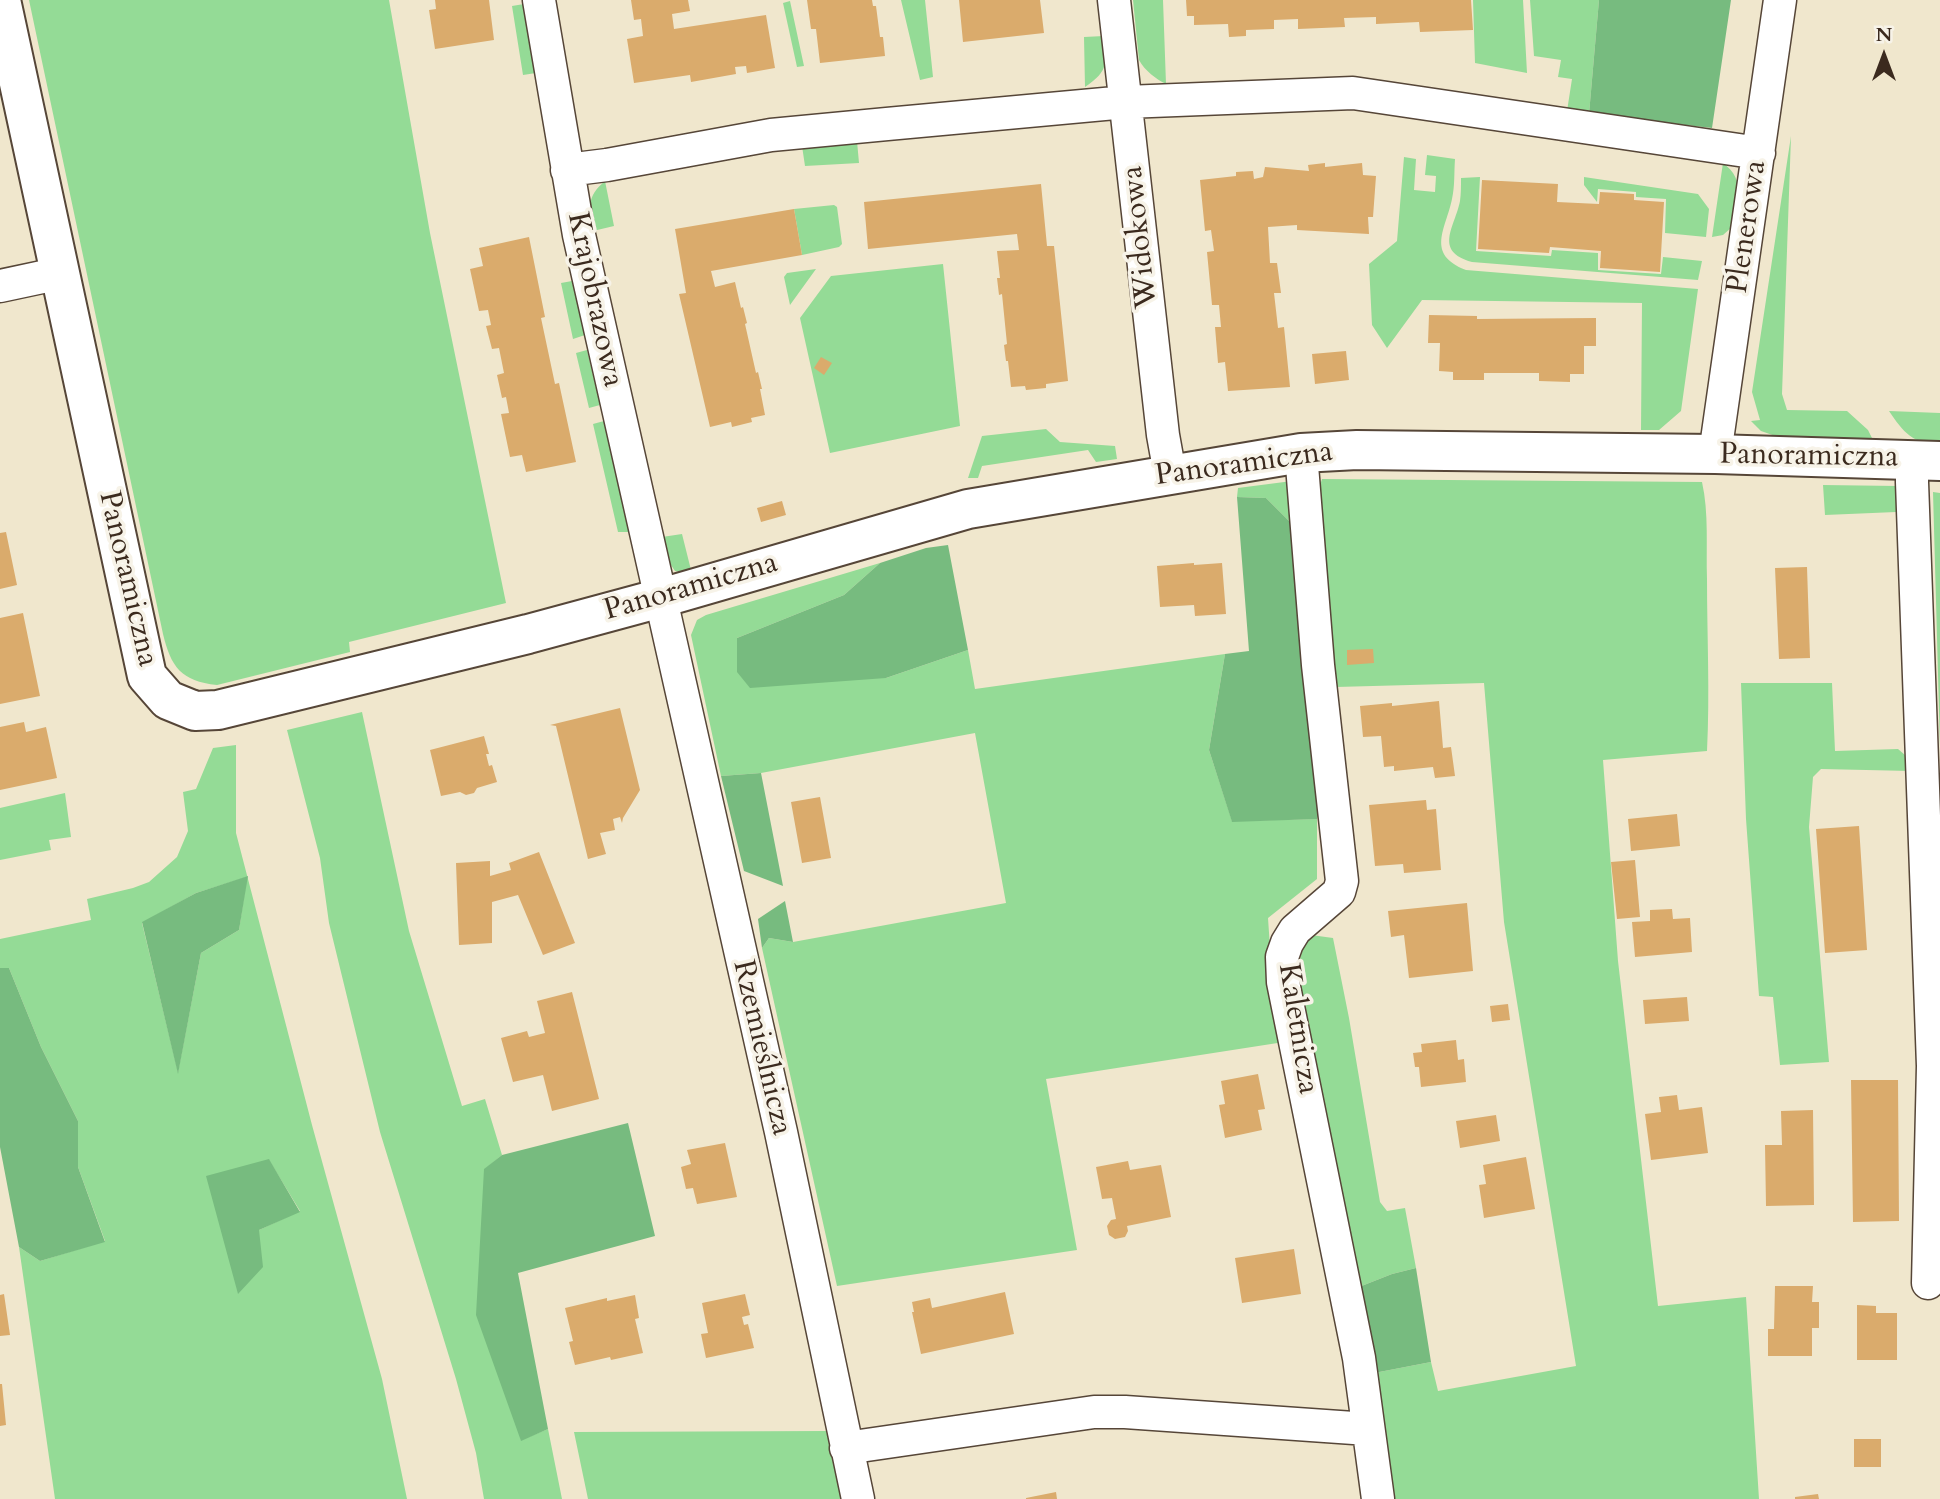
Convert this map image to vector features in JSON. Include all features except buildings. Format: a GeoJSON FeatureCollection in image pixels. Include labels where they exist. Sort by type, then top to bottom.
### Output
{"type":"FeatureCollection","features":[{"type":"Feature","properties":{"kind":"street","name":"Panoramiczna"},"geometry":{"type":"LineString","coordinates":[[1,0],[147,676],[168,700],[195,711],[218,710],[528,634],[968,509],[1301,453],[1357,450],[1716,454],[1926,460]]}},
{"type":"Feature","properties":{"kind":"street","name":"Krajobrazowa"},"geometry":{"type":"LineString","coordinates":[[540,0],[579,235],[660,598]]}},
{"type":"Feature","properties":{"kind":"street","name":"Widokowa"},"geometry":{"type":"LineString","coordinates":[[1114,0],[1163,435],[1170,474]]}},
{"type":"Feature","properties":{"kind":"street","name":"Plenerowa"},"geometry":{"type":"LineString","coordinates":[[1716,454],[1780,0]]}},
{"type":"Feature","properties":{"kind":"street"},"geometry":{"type":"LineString","coordinates":[[567,170],[772,135],[1126,102],[1353,93],[1759,153]]}},
{"type":"Feature","properties":{"kind":"street"},"geometry":{"type":"LineString","coordinates":[[0,286],[61,273]]}},
{"type":"Feature","properties":{"kind":"street","name":"Kaletnicza"},"geometry":{"type":"LineString","coordinates":[[1301,453],[1318,665],[1342,881],[1339,892],[1295,930],[1287,943],[1282,957],[1283,982],[1359,1359],[1378,1499]]}},
{"type":"Feature","properties":{"kind":"street"},"geometry":{"type":"LineString","coordinates":[[1926,460],[1912,482],[1933,1066],[1928,1283]]}},
{"type":"Feature","properties":{"kind":"street","name":"Rzemieślnicza"},"geometry":{"type":"LineString","coordinates":[[660,598],[781,1132],[858,1499]]}},
{"type":"Feature","properties":{"kind":"street"},"geometry":{"type":"LineString","coordinates":[[846,1448],[1094,1412],[1368,1429]]}},
{"type":"Feature","properties":{"kind":"green space"},"geometry":{"type":"Polygon","coordinates":[[[29,0],[389,0],[430,233],[506,603],[349,642],[350,652],[217,685],[194,680],[174,664],[163,634],[29,0]]]}},
{"type":"Feature","properties":{"kind":"green space"},"geometry":{"type":"Polygon","coordinates":[[[901,0],[925,0],[933,77],[920,80],[901,0]]]}},
{"type":"Feature","properties":{"kind":"green space"},"geometry":{"type":"Polygon","coordinates":[[[1133,0],[1163,0],[1166,84],[1144,68],[1139,60],[1133,0]]]}},
{"type":"Feature","properties":{"kind":"green space"},"geometry":{"type":"Polygon","coordinates":[[[1473,0],[1523,0],[1527,73],[1475,63],[1473,0]]]}},
{"type":"Feature","properties":{"kind":"green space"},"geometry":{"type":"Polygon","coordinates":[[[1530,0],[1599,0],[1589,114],[1567,111],[1572,79],[1558,77],[1561,60],[1534,56],[1530,0]]]}},
{"type":"Feature","properties":{"kind":"green space"},"geometry":{"type":"Polygon","coordinates":[[[1599,0],[1731,0],[1712,128],[1589,114],[1599,0]]]}},
{"type":"Feature","properties":{"kind":"green space"},"geometry":{"type":"Polygon","coordinates":[[[790,1],[804,66],[797,67],[783,3],[790,1]]]}},
{"type":"Feature","properties":{"kind":"green space"},"geometry":{"type":"Polygon","coordinates":[[[524,4],[536,73],[523,75],[512,6],[524,4]]]}},
{"type":"Feature","properties":{"kind":"green space"},"geometry":{"type":"Polygon","coordinates":[[[1104,36],[1103,71],[1085,87],[1084,37],[1104,36]]]}},
{"type":"Feature","properties":{"kind":"green space"},"geometry":{"type":"Polygon","coordinates":[[[1791,136],[1782,394],[1787,410],[1847,411],[1868,430],[1875,444],[1784,439],[1761,431],[1751,421],[1760,420],[1752,392],[1791,136]]]}},
{"type":"Feature","properties":{"kind":"green space"},"geometry":{"type":"Polygon","coordinates":[[[857,141],[859,163],[805,166],[802,146],[857,141]]]}},
{"type":"Feature","properties":{"kind":"green space"},"geometry":{"type":"Polygon","coordinates":[[[1427,155],[1455,159],[1453,194],[1441,240],[1446,256],[1453,264],[1466,270],[1698,289],[1681,411],[1659,430],[1641,430],[1642,303],[1422,300],[1387,348],[1372,325],[1369,264],[1397,241],[1404,157],[1416,159],[1414,190],[1435,192],[1436,176],[1425,175],[1427,155]]]}},
{"type":"Feature","properties":{"kind":"green space"},"geometry":{"type":"Polygon","coordinates":[[[1723,163],[1738,184],[1738,200],[1732,227],[1723,235],[1712,237],[1723,163]]]}},
{"type":"Feature","properties":{"kind":"green space"},"geometry":{"type":"Polygon","coordinates":[[[1480,177],[1476,251],[1551,256],[1552,250],[1598,253],[1598,270],[1661,274],[1663,257],[1702,261],[1698,280],[1472,262],[1460,257],[1450,245],[1450,237],[1460,201],[1461,178],[1480,177]]]}},
{"type":"Feature","properties":{"kind":"green space"},"geometry":{"type":"Polygon","coordinates":[[[1584,177],[1698,194],[1709,209],[1706,237],[1665,233],[1666,199],[1636,197],[1636,192],[1598,189],[1597,202],[1584,185],[1584,177]]]}},
{"type":"Feature","properties":{"kind":"green space"},"geometry":{"type":"Polygon","coordinates":[[[605,181],[614,226],[593,231],[590,203],[605,181]]]}},
{"type":"Feature","properties":{"kind":"green space"},"geometry":{"type":"Polygon","coordinates":[[[834,205],[837,207],[842,244],[802,255],[794,209],[834,205]]]}},
{"type":"Feature","properties":{"kind":"green space"},"geometry":{"type":"Polygon","coordinates":[[[943,264],[960,426],[830,453],[800,318],[831,276],[943,264]]]}},
{"type":"Feature","properties":{"kind":"green space"},"geometry":{"type":"Polygon","coordinates":[[[816,269],[790,305],[784,277],[787,273],[816,269]]]}},
{"type":"Feature","properties":{"kind":"green space"},"geometry":{"type":"Polygon","coordinates":[[[572,281],[585,335],[573,339],[561,283],[572,281]]]}},
{"type":"Feature","properties":{"kind":"green space"},"geometry":{"type":"Polygon","coordinates":[[[587,350],[600,405],[589,408],[576,353],[587,350]]]}},
{"type":"Feature","properties":{"kind":"green space"},"geometry":{"type":"Polygon","coordinates":[[[1889,411],[1940,413],[1940,445],[1922,442],[1910,436],[1889,411]]]}},
{"type":"Feature","properties":{"kind":"green space"},"geometry":{"type":"Polygon","coordinates":[[[604,421],[630,532],[618,532],[593,424],[604,421]]]}},
{"type":"Feature","properties":{"kind":"green space"},"geometry":{"type":"Polygon","coordinates":[[[1046,429],[1060,442],[1115,446],[1117,459],[1096,462],[1088,450],[982,466],[978,478],[968,478],[982,436],[1046,429]]]}},
{"type":"Feature","properties":{"kind":"green space"},"geometry":{"type":"Polygon","coordinates":[[[1322,479],[1702,482],[1707,530],[1707,751],[1603,760],[1618,961],[1658,1306],[1746,1297],[1759,1499],[1389,1499],[1374,1373],[1431,1362],[1438,1391],[1576,1366],[1504,922],[1484,683],[1336,687],[1316,498],[1322,479]]]}},
{"type":"Feature","properties":{"kind":"green space"},"geometry":{"type":"Polygon","coordinates":[[[1292,481],[1298,530],[1266,498],[1237,497],[1238,488],[1292,481]]]}},
{"type":"Feature","properties":{"kind":"green space"},"geometry":{"type":"Polygon","coordinates":[[[1823,485],[1898,486],[1896,512],[1825,515],[1823,485]]]}},
{"type":"Feature","properties":{"kind":"green space"},"geometry":{"type":"Polygon","coordinates":[[[1933,492],[1940,493],[1940,747],[1933,492]]]}},
{"type":"Feature","properties":{"kind":"green space"},"geometry":{"type":"Polygon","coordinates":[[[1237,497],[1266,498],[1298,530],[1321,803],[1317,819],[1232,822],[1209,750],[1225,654],[1249,651],[1237,497]]]}},
{"type":"Feature","properties":{"kind":"green space"},"geometry":{"type":"Polygon","coordinates":[[[682,534],[692,574],[675,571],[665,556],[662,537],[682,534]]]}},
{"type":"Feature","properties":{"kind":"green space"},"geometry":{"type":"Polygon","coordinates":[[[948,545],[968,650],[886,678],[750,688],[737,672],[737,638],[844,595],[880,563],[926,548],[948,545]]]}},
{"type":"Feature","properties":{"kind":"green space"},"geometry":{"type":"Polygon","coordinates":[[[880,563],[844,595],[737,638],[886,678],[968,650],[975,689],[1225,654],[1209,750],[1232,821],[1317,819],[1317,879],[1268,918],[1273,992],[1284,1042],[1046,1079],[1077,1250],[837,1286],[762,948],[769,938],[793,942],[1006,903],[975,733],[761,773],[721,776],[691,635],[697,620],[706,615],[880,563]]]}},
{"type":"Feature","properties":{"kind":"green space"},"geometry":{"type":"Polygon","coordinates":[[[1741,683],[1832,683],[1835,751],[1898,749],[1905,755],[1911,771],[1821,769],[1813,777],[1809,827],[1829,1062],[1780,1065],[1773,997],[1759,996],[1746,819],[1741,683]]]}},
{"type":"Feature","properties":{"kind":"green space"},"geometry":{"type":"Polygon","coordinates":[[[362,712],[409,931],[462,1106],[485,1099],[502,1155],[484,1170],[521,1440],[548,1429],[562,1499],[484,1499],[476,1453],[456,1379],[380,1132],[329,923],[320,858],[287,730],[362,712]]]}},
{"type":"Feature","properties":{"kind":"green space"},"geometry":{"type":"Polygon","coordinates":[[[236,745],[236,833],[382,1379],[407,1499],[55,1499],[19,1247],[40,1261],[105,1241],[78,1167],[78,1121],[41,1047],[9,968],[0,968],[0,939],[91,920],[87,899],[149,882],[177,857],[188,831],[183,792],[196,789],[213,748],[236,745]],[[247,877],[196,893],[142,923],[178,1072],[201,953],[239,930],[247,877]],[[269,1160],[259,1230],[300,1211],[269,1160]]]}},
{"type":"Feature","properties":{"kind":"green space"},"geometry":{"type":"Polygon","coordinates":[[[761,773],[783,886],[744,871],[721,776],[761,773]]]}},
{"type":"Feature","properties":{"kind":"green space"},"geometry":{"type":"Polygon","coordinates":[[[65,793],[71,837],[49,840],[51,850],[0,860],[0,808],[65,793]]]}},
{"type":"Feature","properties":{"kind":"green space"},"geometry":{"type":"Polygon","coordinates":[[[248,876],[239,930],[201,953],[178,1074],[142,922],[196,893],[248,876]]]}},
{"type":"Feature","properties":{"kind":"green space"},"geometry":{"type":"Polygon","coordinates":[[[785,901],[793,942],[769,938],[762,948],[758,919],[785,901]]]}},
{"type":"Feature","properties":{"kind":"green space"},"geometry":{"type":"Polygon","coordinates":[[[1311,935],[1333,938],[1380,1202],[1387,1211],[1405,1208],[1416,1268],[1359,1287],[1293,981],[1303,949],[1311,935]]]}},
{"type":"Feature","properties":{"kind":"green space"},"geometry":{"type":"Polygon","coordinates":[[[0,968],[9,968],[41,1047],[78,1121],[78,1167],[105,1242],[40,1261],[19,1247],[0,1147],[0,968]]]}},
{"type":"Feature","properties":{"kind":"green space"},"geometry":{"type":"Polygon","coordinates":[[[628,1123],[655,1236],[518,1273],[548,1429],[521,1441],[476,1315],[484,1169],[502,1155],[628,1123]]]}},
{"type":"Feature","properties":{"kind":"green space"},"geometry":{"type":"Polygon","coordinates":[[[269,1159],[300,1212],[259,1230],[263,1267],[238,1294],[206,1176],[269,1159]]]}},
{"type":"Feature","properties":{"kind":"green space"},"geometry":{"type":"Polygon","coordinates":[[[1416,1268],[1431,1362],[1374,1373],[1359,1287],[1416,1268]]]}},
{"type":"Feature","properties":{"kind":"green space"},"geometry":{"type":"Polygon","coordinates":[[[826,1431],[845,1499],[588,1499],[574,1432],[826,1431]]]}}]}
